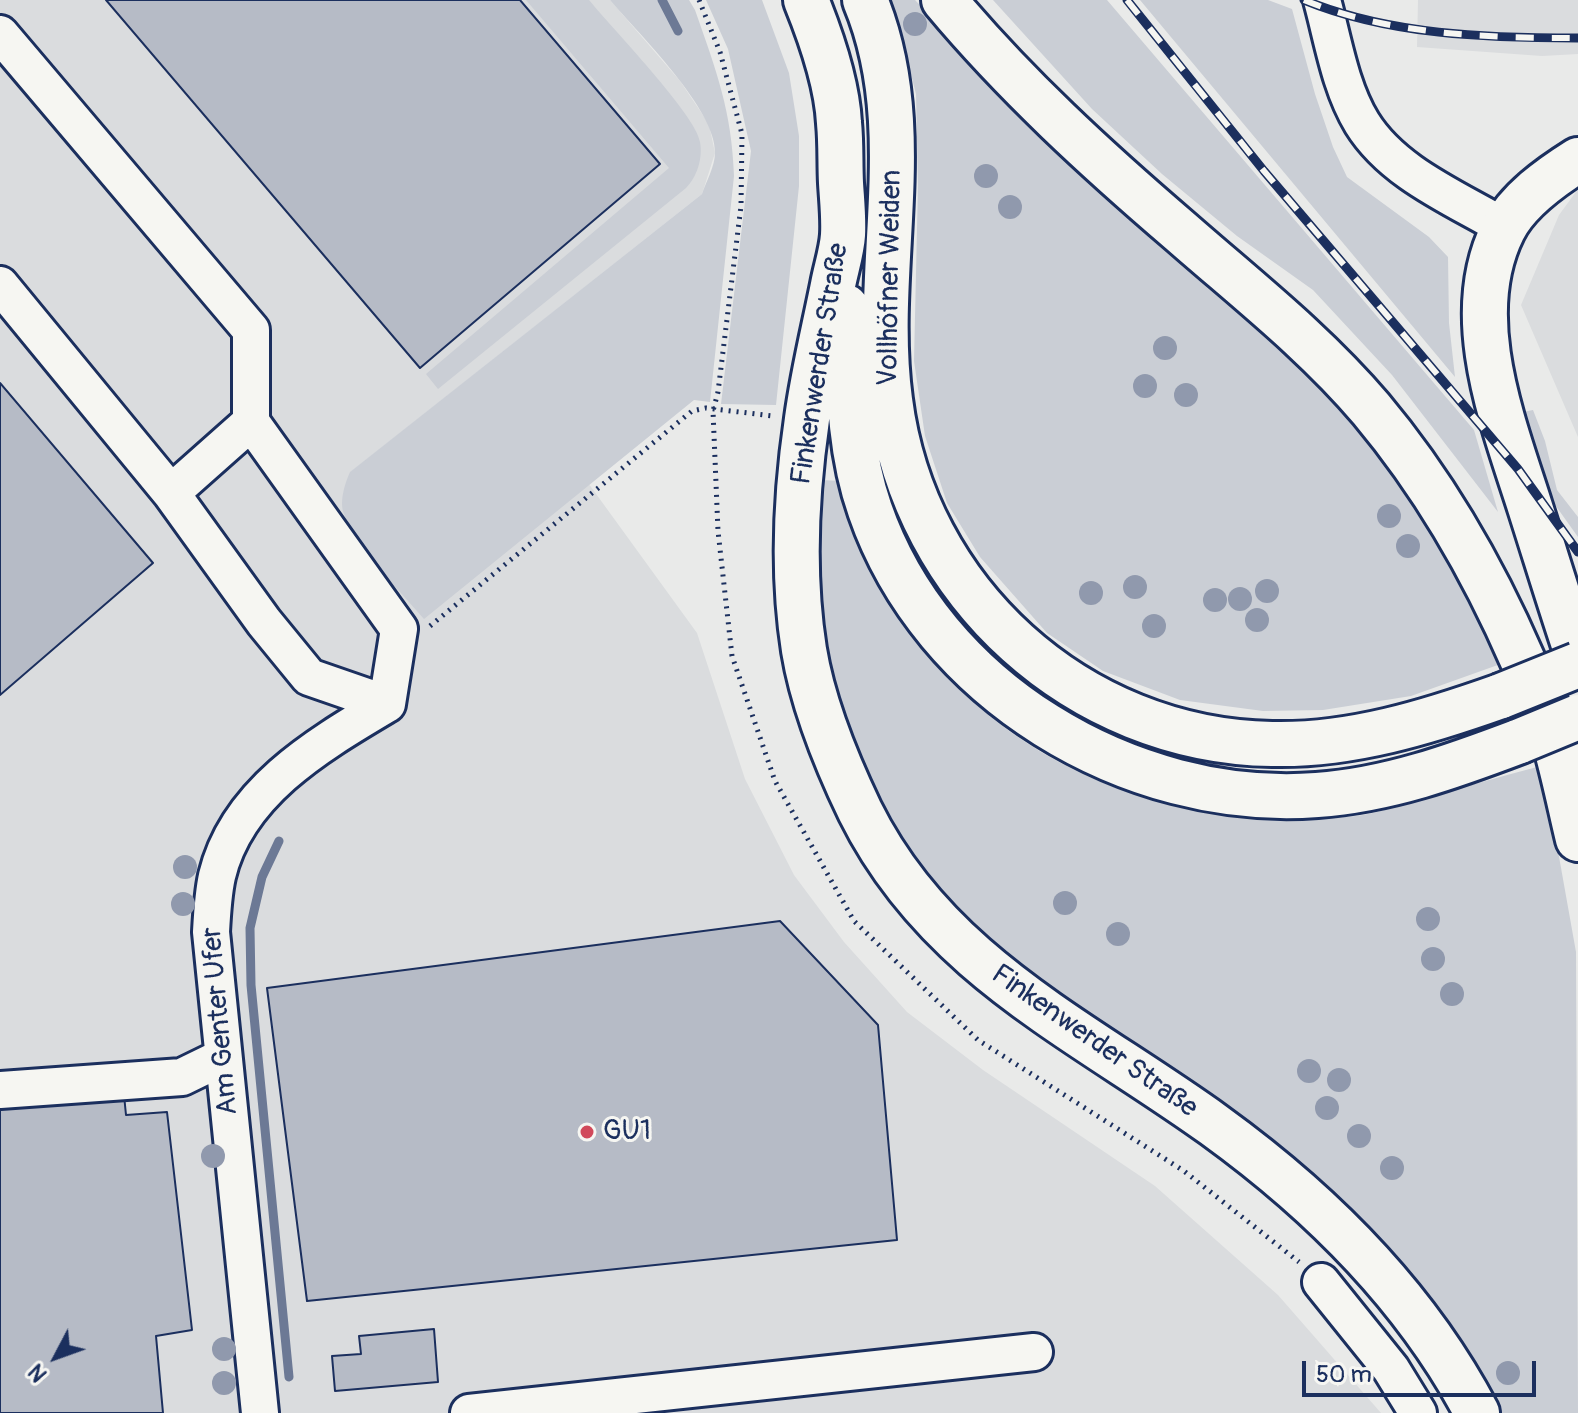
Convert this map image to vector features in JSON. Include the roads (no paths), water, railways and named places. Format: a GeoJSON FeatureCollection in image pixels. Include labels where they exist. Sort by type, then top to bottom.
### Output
{"type":"FeatureCollection","features":[{"type":"Feature","properties":{"kind":"main road","name":"Finkenwerder Straße"},"geometry":{"type":"LineString","coordinates":[[806,0],[833,87],[839,120],[843,237],[807,419],[797,533],[798,599],[804,652],[818,707],[862,815],[893,864],[929,911],[970,954],[1016,993],[1213,1124],[1326,1217],[1377,1271],[1425,1330],[1477,1413]]}},
{"type":"Feature","properties":{"kind":"main road","name":"Vollhöfner Weiden"},"geometry":{"type":"LineString","coordinates":[[865,0],[876,25],[892,111],[894,163],[887,275],[887,334],[889,399],[899,450],[912,492],[932,537],[984,611],[1014,642],[1057,676],[1151,723],[1208,739],[1275,744],[1342,739],[1439,717],[1578,665]]}},
{"type":"Feature","properties":{"kind":"main road"},"geometry":{"type":"LineString","coordinates":[[944,0],[1032,96],[1084,146],[1276,312],[1370,408],[1406,453],[1475,561],[1508,627],[1557,749],[1578,839]]}},
{"type":"Feature","properties":{"kind":"main road"},"geometry":{"type":"LineString","coordinates":[[1578,160],[1535,193],[1504,227],[1487,282],[1489,356],[1504,428],[1578,657]]}},
{"type":"Feature","properties":{"kind":"main road","name":"Vollhöfner Weiden"},"geometry":{"type":"LineString","coordinates":[[843,237],[851,422],[858,467],[874,520],[883,543],[921,607],[981,676],[1020,708],[1096,753],[1137,769],[1197,786],[1271,796],[1318,795],[1391,784],[1448,769],[1578,717]]}},
{"type":"Feature","properties":{"kind":"street"},"geometry":{"type":"LineString","coordinates":[[1322,0],[1346,88],[1362,123],[1374,140],[1414,174],[1504,227]]}},
{"type":"Feature","properties":{"kind":"street"},"geometry":{"type":"LineString","coordinates":[[0,34],[251,330],[251,422],[399,629],[387,704],[309,677],[264,622],[171,493],[0,285]]}},
{"type":"Feature","properties":{"kind":"street"},"geometry":{"type":"LineString","coordinates":[[171,493],[251,422]]}},
{"type":"Feature","properties":{"kind":"street","name":"Am Genter Ufer"},"geometry":{"type":"LineString","coordinates":[[260,1413],[211,932],[217,874],[228,844],[259,797],[330,738],[387,704]]}},
{"type":"Feature","properties":{"kind":"street"},"geometry":{"type":"LineString","coordinates":[[0,1070],[181,1054],[223,1057]]}},
{"type":"Feature","properties":{"kind":"street"},"geometry":{"type":"LineString","coordinates":[[0,1090],[182,1077],[223,1057]]}},
{"type":"Feature","properties":{"kind":"street"},"geometry":{"type":"LineString","coordinates":[[1321,1282],[1391,1369],[1418,1413]]}},
{"type":"Feature","properties":{"kind":"street"},"geometry":{"type":"LineString","coordinates":[[469,1413],[1034,1352]]}},
{"type":"Feature","properties":{"kind":"waterway"},"geometry":{"type":"LineString","coordinates":[[662,0],[678,31]]}},
{"type":"Feature","properties":{"kind":"waterway"},"geometry":{"type":"LineString","coordinates":[[279,841],[262,877],[250,928],[251,985],[289,1377]]}},
{"type":"Feature","properties":{"kind":"railway"},"geometry":{"type":"LineString","coordinates":[[1127,0],[1264,171],[1518,469],[1578,552]]}},
{"type":"Feature","properties":{"kind":"railway"},"geometry":{"type":"LineString","coordinates":[[1304,0],[1370,21],[1439,32],[1578,38]]}},
{"type":"Feature","properties":{"kind":"place","name":"GU1"},"geometry":{"type":"Point","coordinates":[587,1132]}}]}
